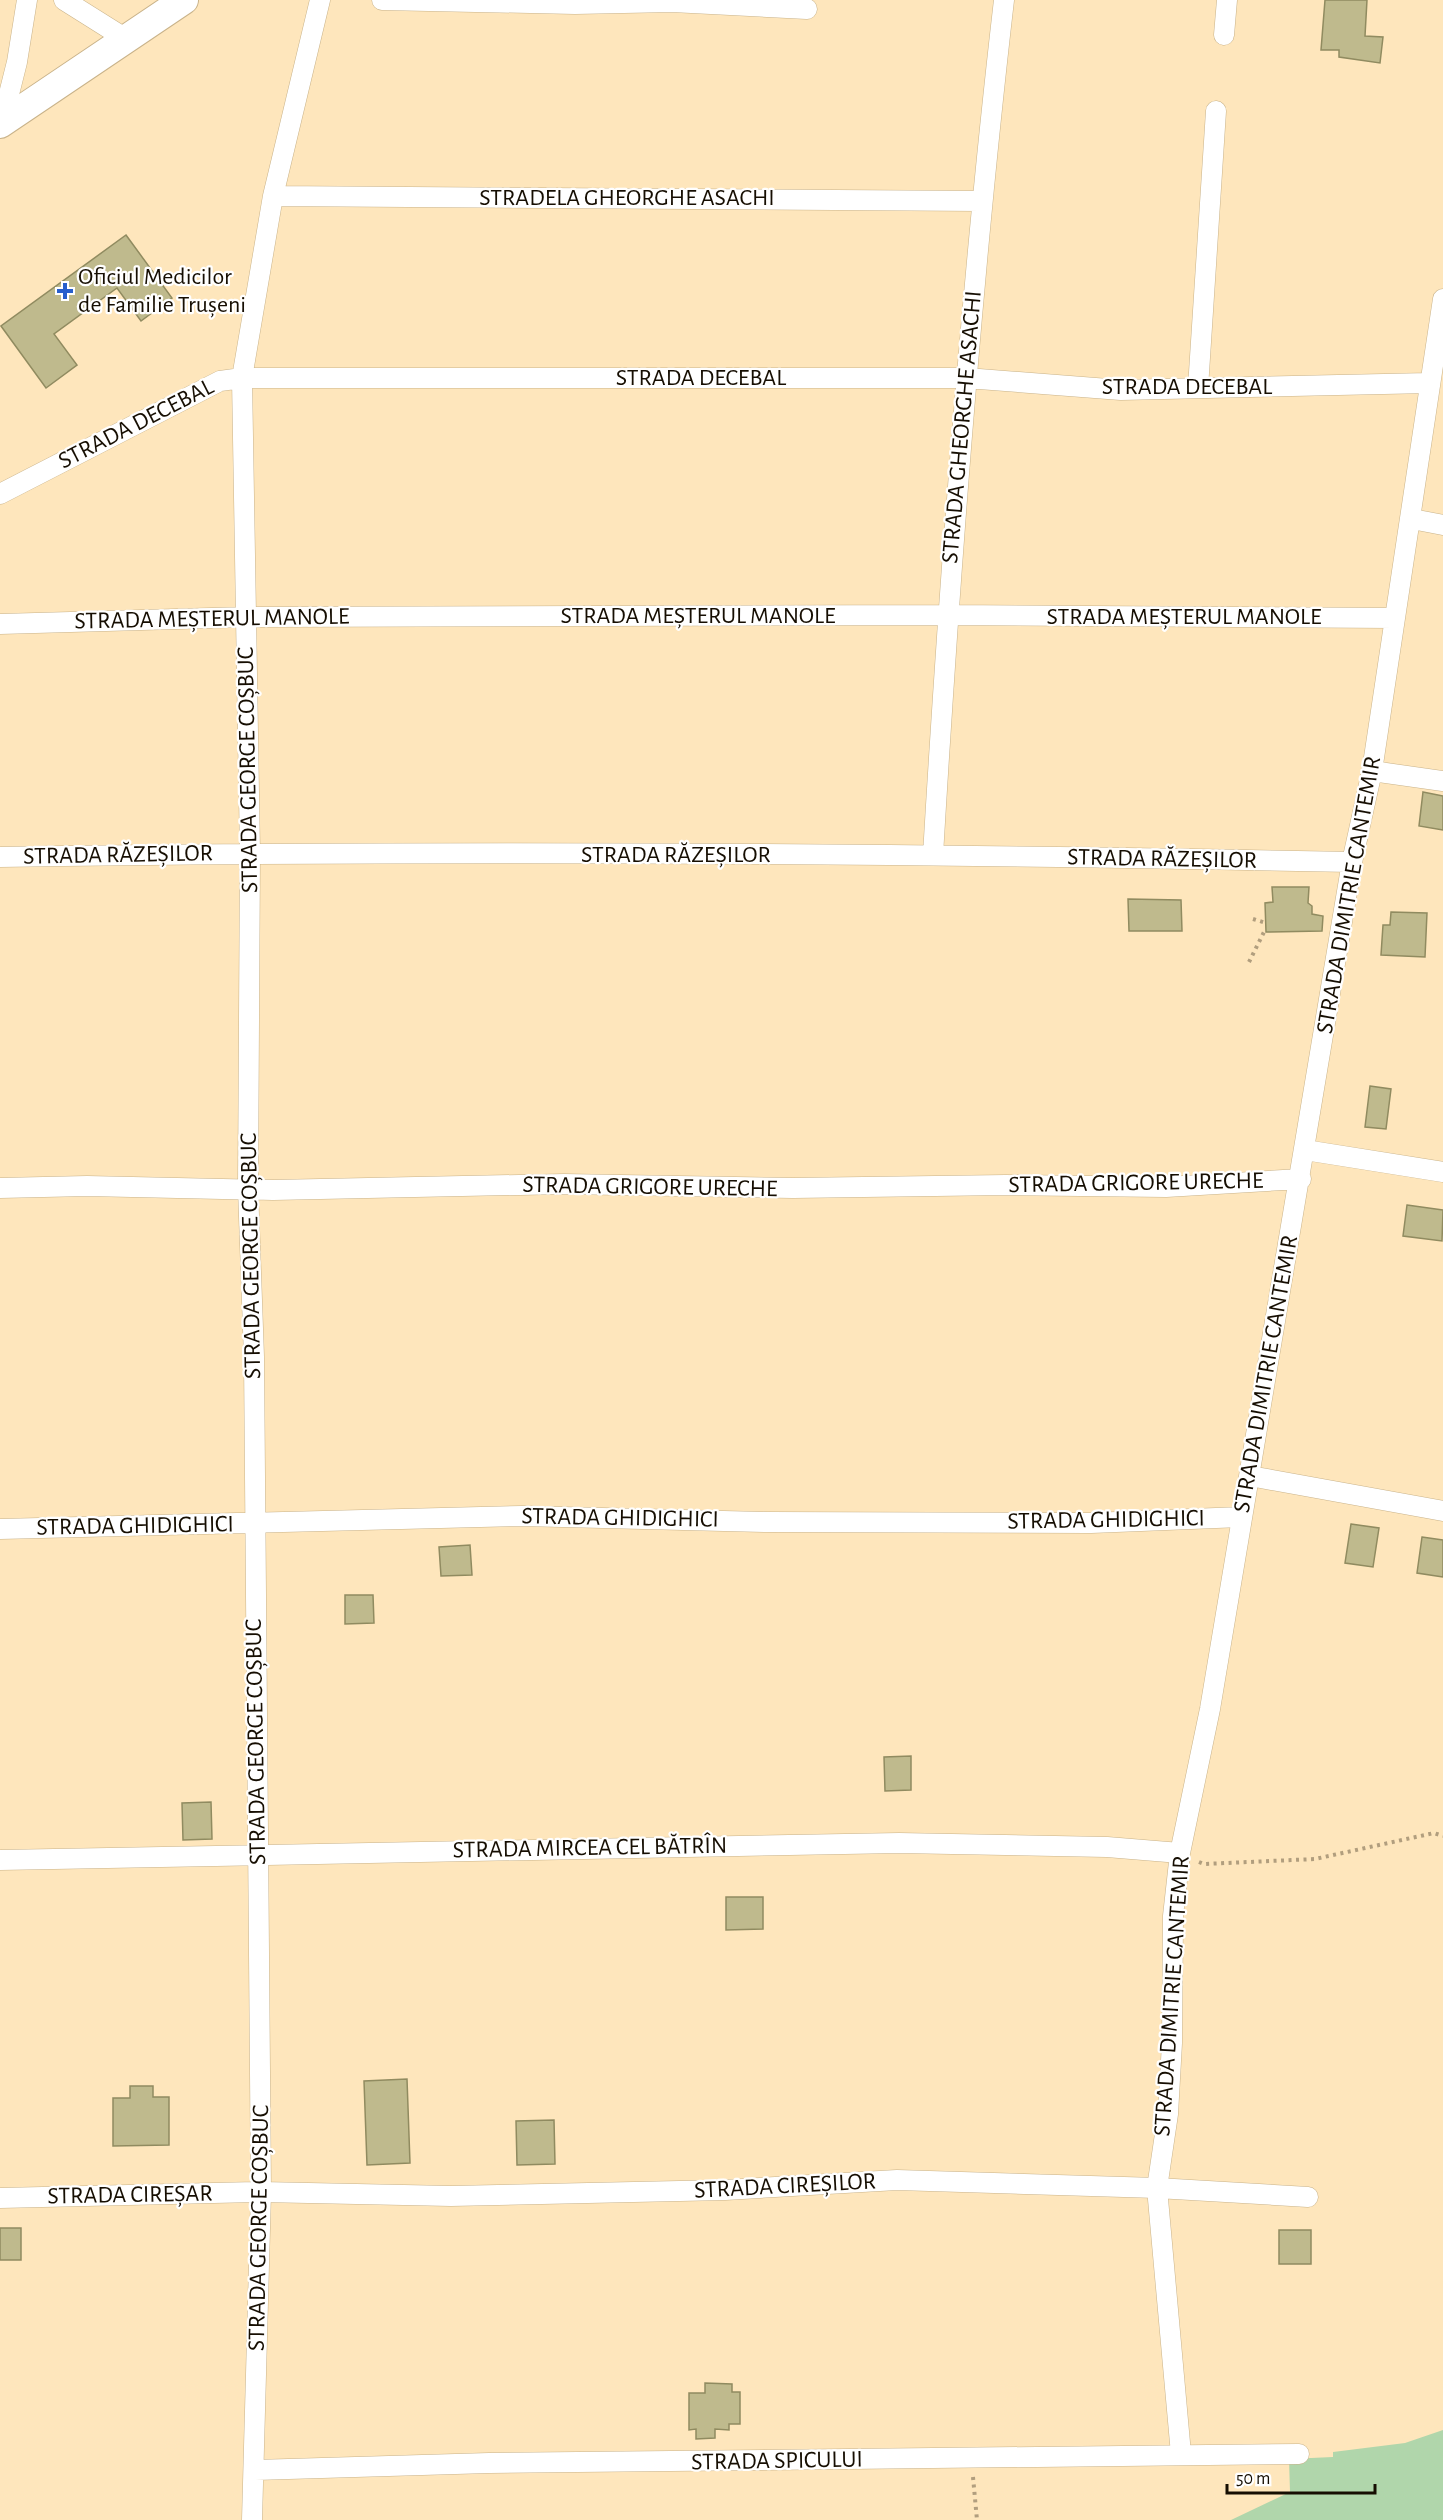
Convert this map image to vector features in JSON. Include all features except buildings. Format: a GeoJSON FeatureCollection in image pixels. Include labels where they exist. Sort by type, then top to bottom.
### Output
{"type":"FeatureCollection","features":[{"type":"Feature","properties":{"kind":"street"},"geometry":{"type":"LineString","coordinates":[[9,118],[27,0]]}},
{"type":"Feature","properties":{"kind":"street"},"geometry":{"type":"LineString","coordinates":[[9,118],[27,0]]}},
{"type":"Feature","properties":{"kind":"street"},"geometry":{"type":"LineString","coordinates":[[64,0],[126,39]]}},
{"type":"Feature","properties":{"kind":"street"},"geometry":{"type":"LineString","coordinates":[[9,118],[184,0]]}},
{"type":"Feature","properties":{"kind":"street","name":"STRADA GEORGE COȘBUC"},"geometry":{"type":"LineString","coordinates":[[252,2520],[261,2193],[254,1357],[248,1188],[250,853],[242,378],[273,196],[320,0]]}},
{"type":"Feature","properties":{"kind":"street"},"geometry":{"type":"LineString","coordinates":[[382,0],[575,4],[672,2],[807,9]]}},
{"type":"Feature","properties":{"kind":"street","name":"STRADA GHEORGHE ASACHI"},"geometry":{"type":"LineString","coordinates":[[933,855],[947,615],[966,378],[981,201],[1004,0]]}},
{"type":"Feature","properties":{"kind":"street"},"geometry":{"type":"LineString","coordinates":[[1224,35],[1227,0]]}},
{"type":"Feature","properties":{"kind":"street"},"geometry":{"type":"LineString","coordinates":[[1198,388],[1216,111]]}},
{"type":"Feature","properties":{"kind":"street","name":"STRADELA GHEORGHE ASACHI"},"geometry":{"type":"LineString","coordinates":[[273,196],[981,201]]}},
{"type":"Feature","properties":{"kind":"street","name":"STRADA DIMITRIE CANTEMIR"},"geometry":{"type":"LineString","coordinates":[[1181,2454],[1157,2188],[1168,2114],[1172,2043],[1173,1916],[1180,1853],[1210,1709],[1352,862],[1372,771],[1412,519],[1429,383],[1443,299]]}},
{"type":"Feature","properties":{"kind":"street","name":"STRADA DECEBAL"},"geometry":{"type":"LineString","coordinates":[[0,494],[220,381],[242,378],[966,378],[1121,390],[1429,383]]}},
{"type":"Feature","properties":{"kind":"street"},"geometry":{"type":"LineString","coordinates":[[1412,519],[1443,525]]}},
{"type":"Feature","properties":{"kind":"street","name":"STRADA MEȘTERUL MANOLE"},"geometry":{"type":"LineString","coordinates":[[0,624],[247,617],[947,615],[1395,618]]}},
{"type":"Feature","properties":{"kind":"street"},"geometry":{"type":"LineString","coordinates":[[1372,771],[1443,781]]}},
{"type":"Feature","properties":{"kind":"street","name":"STRADA RĂZEȘILOR"},"geometry":{"type":"LineString","coordinates":[[0,857],[250,853],[933,855],[1352,862]]}},
{"type":"Feature","properties":{"kind":"street"},"geometry":{"type":"LineString","coordinates":[[1305,1150],[1443,1172]]}},
{"type":"Feature","properties":{"kind":"street","name":"STRADA GRIGORE URECHE"},"geometry":{"type":"LineString","coordinates":[[0,1188],[248,1188],[273,1190],[564,1184],[793,1188],[1006,1185],[1166,1187],[1300,1179]]}},
{"type":"Feature","properties":{"kind":"street"},"geometry":{"type":"LineString","coordinates":[[1250,1476],[1443,1511]]}},
{"type":"Feature","properties":{"kind":"street","name":"STRADA GHIDIGHICI"},"geometry":{"type":"LineString","coordinates":[[0,1529],[522,1516],[767,1522],[1055,1523],[1241,1517]]}},
{"type":"Feature","properties":{"kind":"street","name":"STRADA MIRCEA CEL BĂTRÎN"},"geometry":{"type":"LineString","coordinates":[[0,1860],[899,1843],[1107,1847],[1180,1853]]}},
{"type":"Feature","properties":{"kind":"street","name":"STRADA CIREȘILOR"},"geometry":{"type":"LineString","coordinates":[[261,2193],[451,2196],[725,2190],[897,2180],[1157,2188],[1308,2198]]}},
{"type":"Feature","properties":{"kind":"street","name":"STRADA CIREȘAR"},"geometry":{"type":"LineString","coordinates":[[0,2198],[261,2193]]}},
{"type":"Feature","properties":{"kind":"street","name":"STRADA SPICULUI"},"geometry":{"type":"LineString","coordinates":[[255,2470],[489,2463],[1299,2454]]}},
{"type":"Feature","properties":{"kind":"path"},"geometry":{"type":"LineString","coordinates":[[1253,919],[1266,923]]}},
{"type":"Feature","properties":{"kind":"path"},"geometry":{"type":"LineString","coordinates":[[1249,962],[1265,930]]}},
{"type":"Feature","properties":{"kind":"path"},"geometry":{"type":"LineString","coordinates":[[1180,1853],[1204,1864],[1315,1859],[1434,1833],[1443,1836]]}},
{"type":"Feature","properties":{"kind":"path"},"geometry":{"type":"LineString","coordinates":[[972,2458],[976,2520]]}},
{"type":"Feature","properties":{"kind":"green space"},"geometry":{"type":"Polygon","coordinates":[[[1443,2430],[1443,2520],[1231,2520],[1290,2492],[1289,2459],[1333,2457],[1333,2452],[1405,2443],[1443,2430]]]}},
{"type":"Feature","properties":{"kind":"place","name":"Oficiul Medicilor de Familie Trușeni"},"geometry":{"type":"Point","coordinates":[65,291]}}]}
